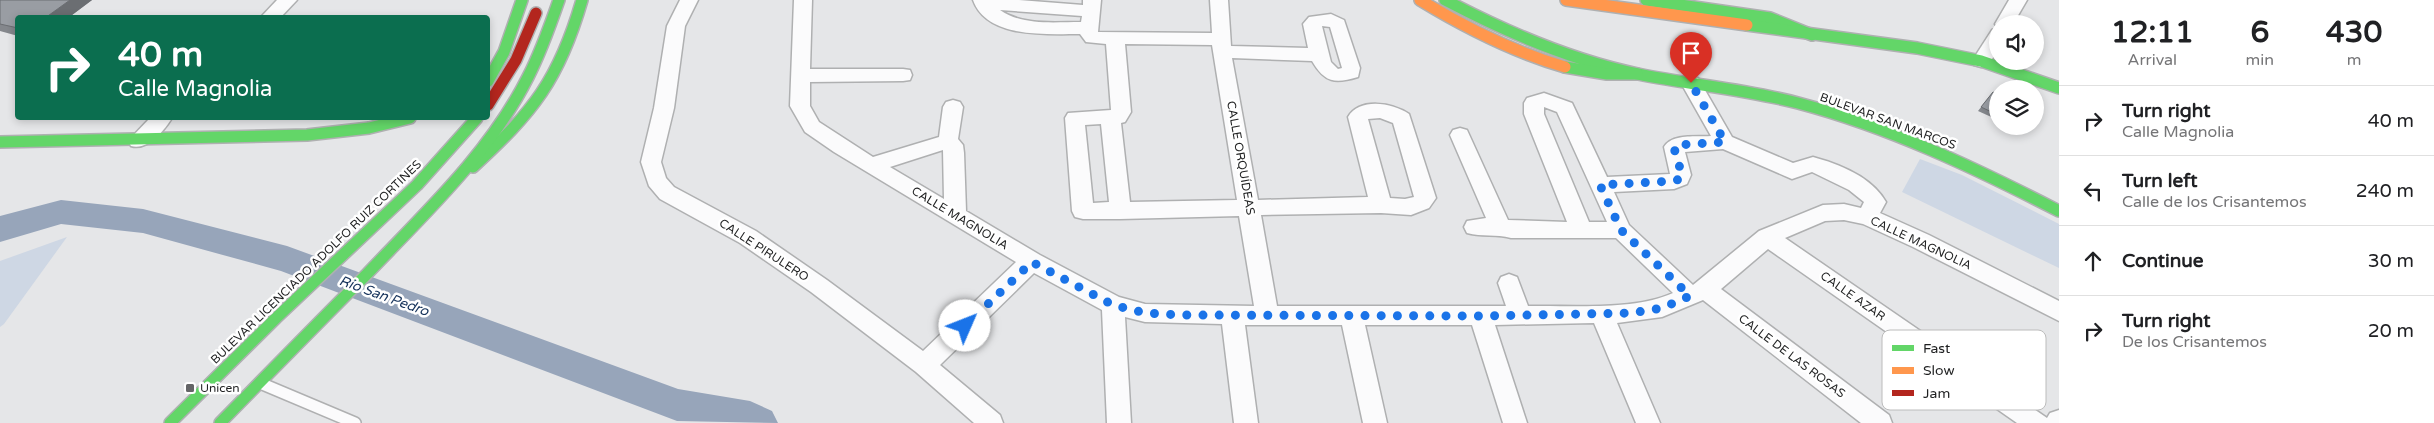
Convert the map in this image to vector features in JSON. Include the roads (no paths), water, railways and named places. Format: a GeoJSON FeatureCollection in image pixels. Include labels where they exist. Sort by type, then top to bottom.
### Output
{"type":"FeatureCollection","features":[{"type":"Feature","properties":{"kind":"street"},"geometry":{"type":"LineString","coordinates":[[272,15],[288,0]]}},
{"type":"Feature","properties":{"kind":"street"},"geometry":{"type":"LineString","coordinates":[[490,77],[504,52],[522,0]]}},
{"type":"Feature","properties":{"kind":"street"},"geometry":{"type":"LineString","coordinates":[[490,102],[516,60],[533,23],[540,0]]}},
{"type":"Feature","properties":{"kind":"street"},"geometry":{"type":"LineString","coordinates":[[220,423],[307,332],[416,225],[452,186],[500,126],[529,80],[553,22],[559,0]]}},
{"type":"Feature","properties":{"kind":"street"},"geometry":{"type":"LineString","coordinates":[[452,186],[508,135],[536,104],[568,47],[582,0]]}},
{"type":"Feature","properties":{"kind":"street","name":"CALLE PIRULERO"},"geometry":{"type":"LineString","coordinates":[[688,0],[676,26],[664,108],[651,162],[656,181],[667,193],[748,237],[819,286],[924,365],[991,423]]}},
{"type":"Feature","properties":{"kind":"street","name":"CALLE MAGNOLIA"},"geometry":{"type":"LineString","coordinates":[[804,0],[800,106],[812,127],[871,165],[1032,262],[1113,305],[1145,313],[1352,316],[1632,313],[1662,308],[1697,293],[1767,237],[1823,213],[1844,212],[1867,217],[1921,241],[2059,312]]}},
{"type":"Feature","properties":{"kind":"street","name":"CALLE ORQUÍDEAS"},"geometry":{"type":"LineString","coordinates":[[1219,0],[1222,45],[1267,315]]}},
{"type":"Feature","properties":{"kind":"street"},"geometry":{"type":"LineString","coordinates":[[1420,0],[1500,44],[1544,62],[1591,74],[1637,74]]}},
{"type":"Feature","properties":{"kind":"street","name":"BULEVAR SAN MARCOS"},"geometry":{"type":"LineString","coordinates":[[1444,0],[1540,45],[1637,74],[1733,89],[1798,104],[1873,127],[1967,164],[2059,211]]}},
{"type":"Feature","properties":{"kind":"street"},"geometry":{"type":"LineString","coordinates":[[1566,0],[1917,48],[1980,61],[2059,88]]}},
{"type":"Feature","properties":{"kind":"street"},"geometry":{"type":"LineString","coordinates":[[1646,0],[1770,18],[1812,35]]}},
{"type":"Feature","properties":{"kind":"street"},"geometry":{"type":"LineString","coordinates":[[2009,15],[2018,0]]}},
{"type":"Feature","properties":{"kind":"street"},"geometry":{"type":"LineString","coordinates":[[983,1],[997,17],[1011,25],[1090,13],[1089,35],[1092,38],[1222,45],[1319,55]]}},
{"type":"Feature","properties":{"kind":"street"},"geometry":{"type":"LineString","coordinates":[[1115,39],[1121,112],[1118,117],[1075,118],[1083,212],[1381,205],[1414,207],[1422,203],[1425,198],[1402,119],[1391,112],[1364,113],[1358,117],[1381,205]]}},
{"type":"Feature","properties":{"kind":"street"},"geometry":{"type":"LineString","coordinates":[[1917,48],[2003,80]]}},
{"type":"Feature","properties":{"kind":"street"},"geometry":{"type":"LineString","coordinates":[[1980,61],[1989,48]]}},
{"type":"Feature","properties":{"kind":"street"},"geometry":{"type":"LineString","coordinates":[[800,76],[902,75]]}},
{"type":"Feature","properties":{"kind":"street"},"geometry":{"type":"LineString","coordinates":[[1691,83],[1725,142]]}},
{"type":"Feature","properties":{"kind":"street"},"geometry":{"type":"LineString","coordinates":[[1475,227],[1500,226],[1512,230],[1621,230],[1566,108],[1544,100],[1534,103],[1534,114],[1581,229]]}},
{"type":"Feature","properties":{"kind":"street"},"geometry":{"type":"LineString","coordinates":[[948,141],[952,107]]}},
{"type":"Feature","properties":{"kind":"street"},"geometry":{"type":"LineString","coordinates":[[1110,117],[1120,212]]}},
{"type":"Feature","properties":{"kind":"street"},"geometry":{"type":"LineString","coordinates":[[138,141],[160,120]]}},
{"type":"Feature","properties":{"kind":"street"},"geometry":{"type":"LineString","coordinates":[[0,142],[138,141],[345,133],[385,126],[404,120]]}},
{"type":"Feature","properties":{"kind":"street"},"geometry":{"type":"LineString","coordinates":[[440,160],[463,120]]}},
{"type":"Feature","properties":{"kind":"street","name":"BULEVAR LICENCIADO ADOLFO RUIZ CORTINES"},"geometry":{"type":"LineString","coordinates":[[170,423],[276,318],[379,222],[440,160],[475,120]]}},
{"type":"Feature","properties":{"kind":"street"},"geometry":{"type":"LineString","coordinates":[[1460,135],[1500,226]]}},
{"type":"Feature","properties":{"kind":"street"},"geometry":{"type":"LineString","coordinates":[[871,165],[948,141]]}},
{"type":"Feature","properties":{"kind":"street"},"geometry":{"type":"LineString","coordinates":[[948,141],[953,145],[954,152],[955,215]]}},
{"type":"Feature","properties":{"kind":"street"},"geometry":{"type":"LineString","coordinates":[[1600,185],[1674,181],[1680,179],[1682,175],[1674,152],[1674,148],[1677,145],[1725,142],[1792,171],[1813,164],[1864,188],[1872,194],[1875,202],[1867,217]]}},
{"type":"Feature","properties":{"kind":"street","name":"CALLE DE LAS ROSAS"},"geometry":{"type":"LineString","coordinates":[[1621,230],[1697,293],[1880,423]]}},
{"type":"Feature","properties":{"kind":"street","name":"CALLE AZAR"},"geometry":{"type":"LineString","coordinates":[[1767,237],[1902,330]]}},
{"type":"Feature","properties":{"kind":"street"},"geometry":{"type":"LineString","coordinates":[[924,365],[1032,262]]}},
{"type":"Feature","properties":{"kind":"street"},"geometry":{"type":"LineString","coordinates":[[1509,283],[1520,315]]}},
{"type":"Feature","properties":{"kind":"street"},"geometry":{"type":"LineString","coordinates":[[1113,305],[1119,423]]}},
{"type":"Feature","properties":{"kind":"street"},"geometry":{"type":"LineString","coordinates":[[1601,313],[1648,423]]}},
{"type":"Feature","properties":{"kind":"street"},"geometry":{"type":"LineString","coordinates":[[1232,315],[1246,423]]}},
{"type":"Feature","properties":{"kind":"street"},"geometry":{"type":"LineString","coordinates":[[1352,316],[1375,423]]}},
{"type":"Feature","properties":{"kind":"street"},"geometry":{"type":"LineString","coordinates":[[1482,316],[1515,423]]}},
{"type":"Feature","properties":{"kind":"street","name":"CALLE AZAR"},"geometry":{"type":"LineString","coordinates":[[2018,410],[2037,423]]}},
{"type":"Feature","properties":{"kind":"lane"},"geometry":{"type":"LineString","coordinates":[[259,382],[355,423]]}},
{"type":"Feature","properties":{"kind":"waterway","name":"Río San Pedro"},"geometry":{"type":"LineString","coordinates":[[0,229],[61,212],[143,221],[287,259],[677,405],[750,417],[759,423]]}},
{"type":"Feature","properties":{"kind":"place","name":"Unicen"},"geometry":{"type":"Point","coordinates":[190,388]}}]}
